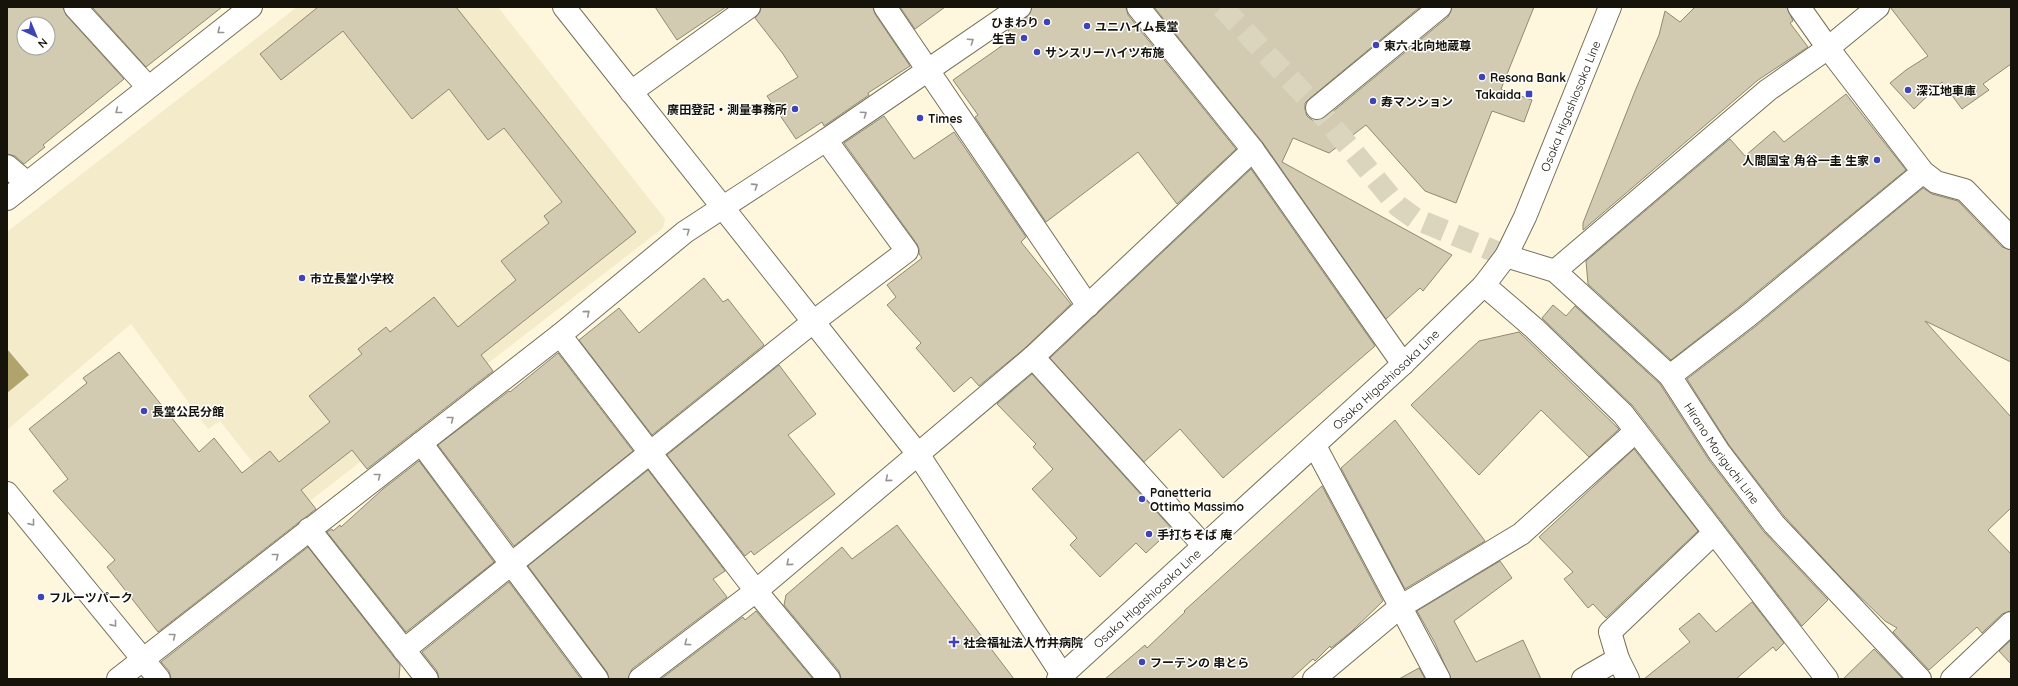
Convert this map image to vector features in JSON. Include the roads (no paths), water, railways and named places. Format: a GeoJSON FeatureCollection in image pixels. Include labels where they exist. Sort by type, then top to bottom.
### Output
{"type":"FeatureCollection","features":[{"type":"Feature","properties":{"kind":"street"},"geometry":{"type":"LineString","coordinates":[[75,7],[148,87]]}},
{"type":"Feature","properties":{"kind":"street"},"geometry":{"type":"LineString","coordinates":[[7,199],[251,7]]}},
{"type":"Feature","properties":{"kind":"street"},"geometry":{"type":"LineString","coordinates":[[564,7],[918,454],[1062,678]]}},
{"type":"Feature","properties":{"kind":"street"},"geometry":{"type":"LineString","coordinates":[[631,92],[749,7]]}},
{"type":"Feature","properties":{"kind":"street"},"geometry":{"type":"LineString","coordinates":[[885,7],[927,71],[1088,306]]}},
{"type":"Feature","properties":{"kind":"street"},"geometry":{"type":"LineString","coordinates":[[118,679],[560,335],[685,232],[826,140],[1020,7]]}},
{"type":"Feature","properties":{"kind":"street"},"geometry":{"type":"LineString","coordinates":[[1138,7],[1253,150],[1403,364]]}},
{"type":"Feature","properties":{"kind":"street"},"geometry":{"type":"LineString","coordinates":[[1317,108],[1440,7]]}},
{"type":"Feature","properties":{"kind":"street","name":"Osaka Higashiosaka Line"},"geometry":{"type":"LineString","coordinates":[[1062,678],[1204,546],[1315,446],[1403,364],[1484,285],[1506,256],[1525,216],[1610,7]]}},
{"type":"Feature","properties":{"kind":"street"},"geometry":{"type":"LineString","coordinates":[[1799,7],[1828,48],[1923,172],[1936,182],[1965,190],[2011,238]]}},
{"type":"Feature","properties":{"kind":"street"},"geometry":{"type":"LineString","coordinates":[[1555,271],[1768,90],[1828,48],[1878,7]]}},
{"type":"Feature","properties":{"kind":"street"},"geometry":{"type":"LineString","coordinates":[[404,650],[813,322],[907,251],[826,140]]}},
{"type":"Feature","properties":{"kind":"street"},"geometry":{"type":"LineString","coordinates":[[640,679],[756,591],[1033,357],[1253,150]]}},
{"type":"Feature","properties":{"kind":"street"},"geometry":{"type":"LineString","coordinates":[[7,166],[27,183]]}},
{"type":"Feature","properties":{"kind":"street"},"geometry":{"type":"LineString","coordinates":[[1670,376],[1748,316],[1923,172]]}},
{"type":"Feature","properties":{"kind":"street","name":"Hirano Moriguchi Line"},"geometry":{"type":"LineString","coordinates":[[1506,256],[1555,271],[1670,376],[1719,452],[1774,524],[1920,679]]}},
{"type":"Feature","properties":{"kind":"street"},"geometry":{"type":"LineString","coordinates":[[1484,285],[1534,328],[1623,414],[1823,678]]}},
{"type":"Feature","properties":{"kind":"street"},"geometry":{"type":"LineString","coordinates":[[560,335],[756,591],[829,679]]}},
{"type":"Feature","properties":{"kind":"street"},"geometry":{"type":"LineString","coordinates":[[1033,357],[1204,546]]}},
{"type":"Feature","properties":{"kind":"street"},"geometry":{"type":"LineString","coordinates":[[1314,679],[1400,607],[1521,534],[1636,431]]}},
{"type":"Feature","properties":{"kind":"street"},"geometry":{"type":"LineString","coordinates":[[421,443],[597,679]]}},
{"type":"Feature","properties":{"kind":"street"},"geometry":{"type":"LineString","coordinates":[[1315,446],[1439,679]]}},
{"type":"Feature","properties":{"kind":"street"},"geometry":{"type":"LineString","coordinates":[[7,493],[159,679]]}},
{"type":"Feature","properties":{"kind":"street"},"geometry":{"type":"LineString","coordinates":[[309,529],[404,650],[424,678]]}},
{"type":"Feature","properties":{"kind":"street"},"geometry":{"type":"LineString","coordinates":[[1628,679],[1618,659],[1610,632],[1714,534]]}},
{"type":"Feature","properties":{"kind":"street"},"geometry":{"type":"LineString","coordinates":[[1952,679],[2011,623]]}},
{"type":"Feature","properties":{"kind":"street"},"geometry":{"type":"LineString","coordinates":[[1583,679],[1618,659]]}},
{"type":"Feature","properties":{"kind":"tunnel"},"geometry":{"type":"LineString","coordinates":[[1222,7],[1317,108],[1398,206],[1416,219],[1506,256]]}},
{"type":"Feature","properties":{"kind":"place","name":"ひまわり"},"geometry":{"type":"Point","coordinates":[1047,22]}},
{"type":"Feature","properties":{"kind":"place","name":"ユニハイム長堂"},"geometry":{"type":"Point","coordinates":[1087,26]}},
{"type":"Feature","properties":{"kind":"place","name":"生吉"},"geometry":{"type":"Point","coordinates":[1024,38]}},
{"type":"Feature","properties":{"kind":"place","name":"東六 北向地蔵尊"},"geometry":{"type":"Point","coordinates":[1376,45]}},
{"type":"Feature","properties":{"kind":"place","name":"サンスリーハイツ布施"},"geometry":{"type":"Point","coordinates":[1037,52]}},
{"type":"Feature","properties":{"kind":"place","name":"Resona Bank"},"geometry":{"type":"Point","coordinates":[1482,77]}},
{"type":"Feature","properties":{"kind":"place","name":"深江地車庫"},"geometry":{"type":"Point","coordinates":[1908,90]}},
{"type":"Feature","properties":{"kind":"place","name":"Takaida"},"geometry":{"type":"Point","coordinates":[1529,94]}},
{"type":"Feature","properties":{"kind":"place","name":"寿マンション"},"geometry":{"type":"Point","coordinates":[1373,101]}},
{"type":"Feature","properties":{"kind":"place","name":"廣田登記・測量事務所"},"geometry":{"type":"Point","coordinates":[795,109]}},
{"type":"Feature","properties":{"kind":"place","name":"Times"},"geometry":{"type":"Point","coordinates":[920,118]}},
{"type":"Feature","properties":{"kind":"place","name":"人間国宝 角谷一圭 生家"},"geometry":{"type":"Point","coordinates":[1877,160]}},
{"type":"Feature","properties":{"kind":"place","name":"市立長堂小学校"},"geometry":{"type":"Point","coordinates":[302,278]}},
{"type":"Feature","properties":{"kind":"place","name":"長堂公民分館"},"geometry":{"type":"Point","coordinates":[144,411]}},
{"type":"Feature","properties":{"kind":"place","name":"Panetteria Ottimo Massimo"},"geometry":{"type":"Point","coordinates":[1142,499]}},
{"type":"Feature","properties":{"kind":"place","name":"手打ちそば 庵"},"geometry":{"type":"Point","coordinates":[1149,534]}},
{"type":"Feature","properties":{"kind":"place","name":"フルーツパーク"},"geometry":{"type":"Point","coordinates":[41,597]}},
{"type":"Feature","properties":{"kind":"place","name":"社会福祉法人竹井病院"},"geometry":{"type":"Point","coordinates":[954,642]}},
{"type":"Feature","properties":{"kind":"place","name":"フーテンの 串とら"},"geometry":{"type":"Point","coordinates":[1142,662]}}]}
